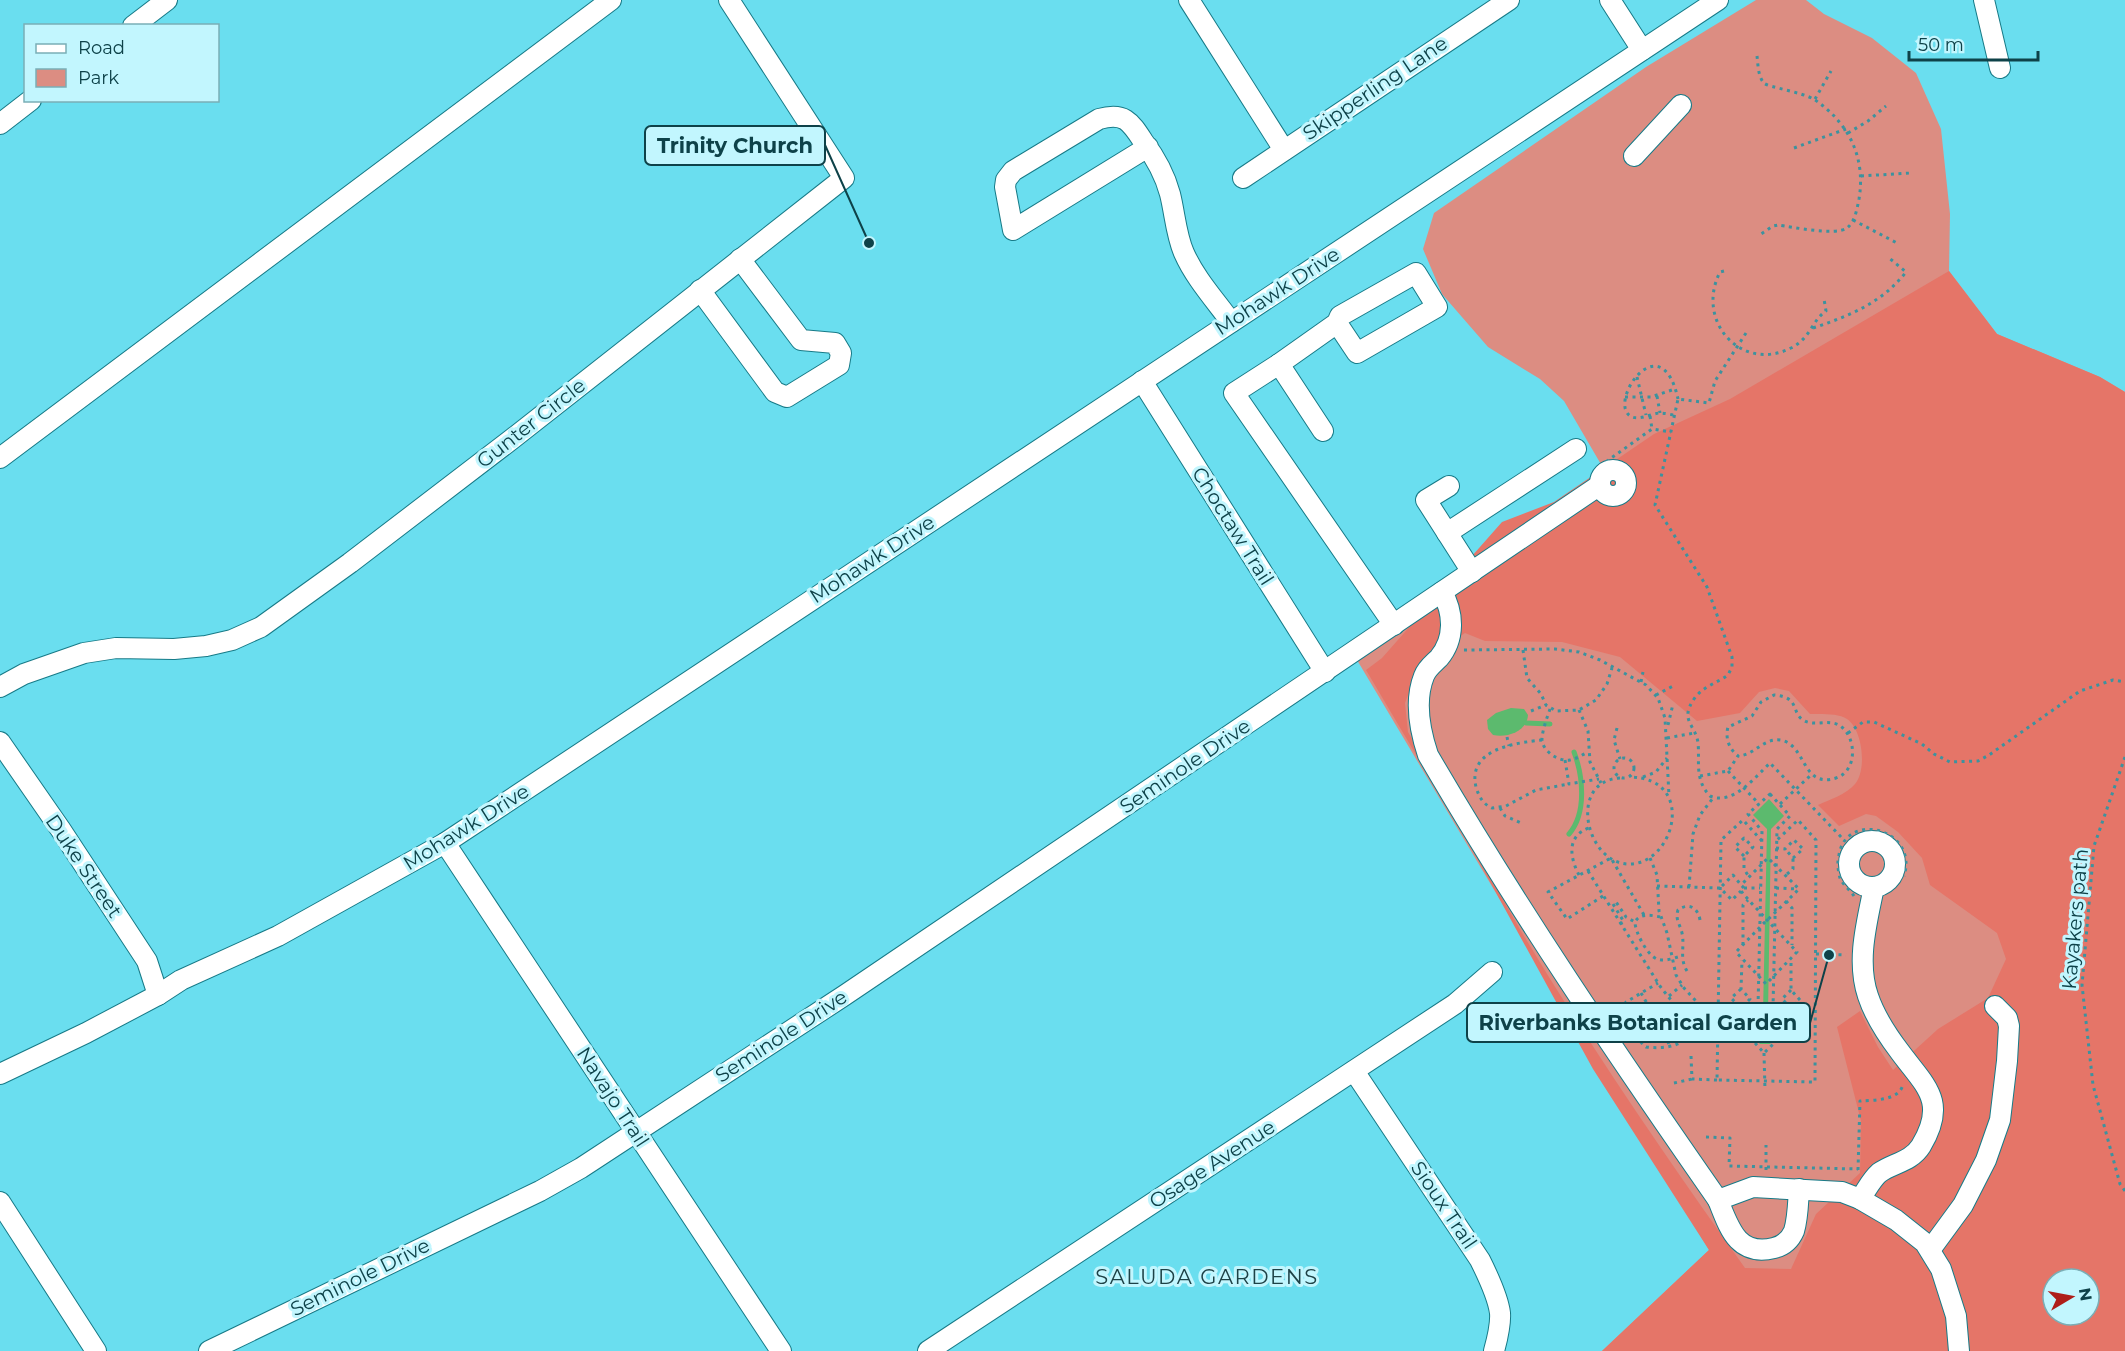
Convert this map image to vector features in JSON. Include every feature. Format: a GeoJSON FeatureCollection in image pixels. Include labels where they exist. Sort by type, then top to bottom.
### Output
{"type":"FeatureCollection","features":[{"type":"Feature","properties":{"kind":"street"},"geometry":{"type":"LineString","coordinates":[[136,24],[167,0]]}},
{"type":"Feature","properties":{"kind":"street"},"geometry":{"type":"LineString","coordinates":[[0,458],[611,0]]}},
{"type":"Feature","properties":{"kind":"street","name":"Gunter Circle"},"geometry":{"type":"LineString","coordinates":[[0,687],[24,674],[84,653],[116,648],[174,649],[206,646],[232,640],[261,627],[350,563],[512,440],[844,178],[729,0]]}},
{"type":"Feature","properties":{"kind":"street"},"geometry":{"type":"LineString","coordinates":[[1189,0],[1284,150]]}},
{"type":"Feature","properties":{"kind":"street","name":"Skipperling Lane"},"geometry":{"type":"LineString","coordinates":[[1243,178],[1509,0]]}},
{"type":"Feature","properties":{"kind":"street"},"geometry":{"type":"LineString","coordinates":[[1610,0],[1642,50]]}},
{"type":"Feature","properties":{"kind":"street","name":"Mohawk Drive"},"geometry":{"type":"LineString","coordinates":[[0,1074],[86,1033],[158,995],[181,980],[278,936],[445,843],[1718,0]]}},
{"type":"Feature","properties":{"kind":"street"},"geometry":{"type":"LineString","coordinates":[[1984,0],[2000,68]]}},
{"type":"Feature","properties":{"kind":"street"},"geometry":{"type":"LineString","coordinates":[[0,124],[28,102]]}},
{"type":"Feature","properties":{"kind":"street"},"geometry":{"type":"LineString","coordinates":[[1634,156],[1681,105]]}},
{"type":"Feature","properties":{"kind":"street"},"geometry":{"type":"LineString","coordinates":[[1148,147],[1013,230],[1005,187],[1009,175],[1099,119],[1125,118],[1134,126],[1148,147],[1167,184],[1179,238],[1188,261],[1231,322]]}},
{"type":"Feature","properties":{"kind":"street"},"geometry":{"type":"LineString","coordinates":[[700,290],[775,392],[787,397],[839,364],[841,353],[835,343],[801,340],[740,259]]}},
{"type":"Feature","properties":{"kind":"street"},"geometry":{"type":"LineString","coordinates":[[1339,320],[1358,353],[1437,307],[1416,273],[1339,320],[1279,364],[1234,393],[1394,626]]}},
{"type":"Feature","properties":{"kind":"street"},"geometry":{"type":"LineString","coordinates":[[1279,364],[1323,431]]}},
{"type":"Feature","properties":{"kind":"street","name":"Choctaw Trail"},"geometry":{"type":"LineString","coordinates":[[1142,381],[1325,672]]}},
{"type":"Feature","properties":{"kind":"street"},"geometry":{"type":"LineString","coordinates":[[1447,533],[1576,449]]}},
{"type":"Feature","properties":{"kind":"street","name":"Seminole Drive"},"geometry":{"type":"LineString","coordinates":[[209,1351],[540,1191],[581,1168],[845,995],[1394,626],[1472,572],[1599,476]]}},
{"type":"Feature","properties":{"kind":"street"},"geometry":{"type":"LineString","coordinates":[[1449,486],[1426,500],[1472,572]]}},
{"type":"Feature","properties":{"kind":"street"},"geometry":{"type":"LineString","coordinates":[[1442,592],[1451,611],[1450,634],[1445,649],[1424,675],[1419,719],[1422,738],[1428,754],[1458,807],[1638,1085],[1718,1200],[1730,1229],[1740,1243],[1754,1249],[1770,1249],[1785,1243],[1793,1232],[1799,1189]]}},
{"type":"Feature","properties":{"kind":"street","name":"Duke Street"},"geometry":{"type":"LineString","coordinates":[[0,742],[147,961],[158,995]]}},
{"type":"Feature","properties":{"kind":"street","name":"Navajo Trail"},"geometry":{"type":"LineString","coordinates":[[445,843],[781,1351]]}},
{"type":"Feature","properties":{"kind":"street"},"geometry":{"type":"LineString","coordinates":[[1860,1199],[1880,1172],[1905,1161],[1917,1152],[1930,1124],[1933,1104],[1923,1079],[1901,1054],[1881,1025],[1865,985],[1863,958],[1874,887]]}},
{"type":"Feature","properties":{"kind":"street","name":"Osage Avenue"},"geometry":{"type":"LineString","coordinates":[[928,1351],[1455,1004],[1492,972]]}},
{"type":"Feature","properties":{"kind":"street"},"geometry":{"type":"LineString","coordinates":[[1930,1250],[1963,1205],[1986,1161],[2000,1120],[2007,1061],[2008,1026],[2007,1018],[1995,1006]]}},
{"type":"Feature","properties":{"kind":"street","name":"Sioux Trail"},"geometry":{"type":"LineString","coordinates":[[1354,1071],[1488,1275],[1500,1313],[1494,1351]]}},
{"type":"Feature","properties":{"kind":"street"},"geometry":{"type":"LineString","coordinates":[[1718,1200],[1753,1187],[1842,1192],[1860,1199],[1906,1227],[1930,1250],[1947,1284],[1959,1330],[1959,1351]]}},
{"type":"Feature","properties":{"kind":"street"},"geometry":{"type":"LineString","coordinates":[[0,1202],[96,1351]]}},
{"type":"Feature","properties":{"kind":"path"},"geometry":{"type":"LineString","coordinates":[[1757,56],[1762,81],[1767,86],[1803,93],[1815,99],[1837,118],[1847,131],[1857,153],[1861,176],[1858,205],[1853,220],[1847,228],[1838,231],[1773,225],[1761,234]]}},
{"type":"Feature","properties":{"kind":"path"},"geometry":{"type":"LineString","coordinates":[[1815,99],[1831,70]]}},
{"type":"Feature","properties":{"kind":"path"},"geometry":{"type":"LineString","coordinates":[[1794,148],[1868,122],[1886,106]]}},
{"type":"Feature","properties":{"kind":"path"},"geometry":{"type":"LineString","coordinates":[[1861,176],[1911,173]]}},
{"type":"Feature","properties":{"kind":"path"},"geometry":{"type":"LineString","coordinates":[[1853,220],[1897,243]]}},
{"type":"Feature","properties":{"kind":"path"},"geometry":{"type":"LineString","coordinates":[[1813,328],[1859,311],[1895,286],[1906,273],[1888,257]]}},
{"type":"Feature","properties":{"kind":"path"},"geometry":{"type":"LineString","coordinates":[[1724,271],[1720,272],[1713,289],[1713,308],[1719,326],[1725,335],[1738,346],[1756,354],[1779,352],[1792,348],[1802,341],[1818,318],[1826,311],[1824,299]]}},
{"type":"Feature","properties":{"kind":"path"},"geometry":{"type":"LineString","coordinates":[[1678,399],[1710,403],[1715,381],[1746,333]]}},
{"type":"Feature","properties":{"kind":"path"},"geometry":{"type":"LineString","coordinates":[[1674,415],[1660,413],[1636,418],[1628,414],[1624,408],[1625,397],[1644,368],[1659,368],[1669,375],[1678,399],[1655,505],[1707,587],[1732,657],[1732,667],[1728,675],[1703,690],[1692,702],[1688,715],[1698,744],[1697,760],[1700,776],[1706,791],[1713,798]]}},
{"type":"Feature","properties":{"kind":"path"},"geometry":{"type":"LineString","coordinates":[[1637,377],[1652,429]]}},
{"type":"Feature","properties":{"kind":"path"},"geometry":{"type":"LineString","coordinates":[[1625,397],[1657,396],[1675,389]]}},
{"type":"Feature","properties":{"kind":"path"},"geometry":{"type":"LineString","coordinates":[[1657,396],[1660,413]]}},
{"type":"Feature","properties":{"kind":"path"},"geometry":{"type":"LineString","coordinates":[[1652,429],[1671,432]]}},
{"type":"Feature","properties":{"kind":"path"},"geometry":{"type":"LineString","coordinates":[[1599,476],[1652,429]]}},
{"type":"Feature","properties":{"kind":"path"},"geometry":{"type":"LineString","coordinates":[[1445,649],[1555,649],[1579,652],[1594,657],[1641,682],[1656,695],[1667,726],[1671,823],[1668,836],[1650,858],[1628,864],[1611,858],[1548,892],[1567,920],[1603,896]]}},
{"type":"Feature","properties":{"kind":"path"},"geometry":{"type":"LineString","coordinates":[[1523,650],[1526,675],[1550,709],[1567,712],[1579,710],[1590,704],[1601,695],[1612,667]]}},
{"type":"Feature","properties":{"kind":"path"},"geometry":{"type":"LineString","coordinates":[[1641,682],[1643,672]]}},
{"type":"Feature","properties":{"kind":"path"},"geometry":{"type":"LineString","coordinates":[[1848,734],[1863,722],[1874,722],[1922,744],[1934,754],[1950,762],[1978,761],[2080,691],[2113,680],[2125,682]]}},
{"type":"Feature","properties":{"kind":"path"},"geometry":{"type":"LineString","coordinates":[[1656,695],[1675,684]]}},
{"type":"Feature","properties":{"kind":"path"},"geometry":{"type":"LineString","coordinates":[[1700,776],[1728,771],[1738,756],[1751,753],[1770,741],[1781,740],[1793,747],[1811,775],[1817,778],[1829,779],[1845,774],[1852,759],[1848,734],[1839,725],[1813,724],[1804,721],[1790,700],[1773,695],[1761,702],[1752,716],[1728,727],[1726,734],[1728,743],[1738,756]]}},
{"type":"Feature","properties":{"kind":"path"},"geometry":{"type":"LineString","coordinates":[[1667,726],[1673,704]]}},
{"type":"Feature","properties":{"kind":"path"},"geometry":{"type":"LineString","coordinates":[[1531,711],[1546,705]]}},
{"type":"Feature","properties":{"kind":"path"},"geometry":{"type":"LineString","coordinates":[[1550,709],[1542,740],[1549,753],[1565,760],[1571,760],[1588,752]]}},
{"type":"Feature","properties":{"kind":"path"},"geometry":{"type":"LineString","coordinates":[[1579,710],[1588,731],[1588,752],[1592,767],[1600,781]]}},
{"type":"Feature","properties":{"kind":"path"},"geometry":{"type":"LineString","coordinates":[[1617,728],[1614,745],[1620,759]]}},
{"type":"Feature","properties":{"kind":"path"},"geometry":{"type":"LineString","coordinates":[[1668,738],[1694,733]]}},
{"type":"Feature","properties":{"kind":"path"},"geometry":{"type":"LineString","coordinates":[[1507,737],[1509,746]]}},
{"type":"Feature","properties":{"kind":"path"},"geometry":{"type":"LineString","coordinates":[[1542,740],[1509,746],[1484,756],[1478,764],[1475,776],[1478,794],[1484,804],[1492,808],[1500,808],[1536,790],[1588,781],[1641,777],[1656,772],[1668,757]]}},
{"type":"Feature","properties":{"kind":"path","name":"Kayakers path"},"geometry":{"type":"LineString","coordinates":[[2125,757],[2094,846],[2082,985],[2093,1085],[2120,1184],[2125,1191]]}},
{"type":"Feature","properties":{"kind":"path"},"geometry":{"type":"LineString","coordinates":[[1620,778],[1615,774],[1614,767],[1620,759],[1627,758],[1633,763],[1635,769],[1630,777]]}},
{"type":"Feature","properties":{"kind":"path"},"geometry":{"type":"LineString","coordinates":[[1565,760],[1569,784]]}},
{"type":"Feature","properties":{"kind":"path"},"geometry":{"type":"LineString","coordinates":[[1689,887],[1693,834],[1700,815],[1713,798],[1733,795],[1770,763],[1844,840]]}},
{"type":"Feature","properties":{"kind":"path"},"geometry":{"type":"LineString","coordinates":[[1728,771],[1759,804]]}},
{"type":"Feature","properties":{"kind":"path"},"geometry":{"type":"LineString","coordinates":[[1780,804],[1811,775]]}},
{"type":"Feature","properties":{"kind":"path"},"geometry":{"type":"LineString","coordinates":[[1641,777],[1659,784],[1669,796]]}},
{"type":"Feature","properties":{"kind":"path"},"geometry":{"type":"LineString","coordinates":[[1600,781],[1589,804],[1587,816],[1589,828],[1598,845],[1611,858],[1644,915]]}},
{"type":"Feature","properties":{"kind":"path"},"geometry":{"type":"LineString","coordinates":[[1764,1053],[1790,1028],[1773,1008],[1772,978],[1777,829],[1790,816],[1770,794],[1748,814],[1762,831],[1762,926],[1758,1008],[1740,1026],[1764,1053],[1765,1090]]}},
{"type":"Feature","properties":{"kind":"path"},"geometry":{"type":"LineString","coordinates":[[1500,808],[1505,816],[1521,823]]}},
{"type":"Feature","properties":{"kind":"path"},"geometry":{"type":"LineString","coordinates":[[1717,1080],[1721,840],[1743,820],[1762,841]]}},
{"type":"Feature","properties":{"kind":"path"},"geometry":{"type":"LineString","coordinates":[[1674,1083],[1692,1079],[1815,1082],[1816,840],[1798,820],[1777,840]]}},
{"type":"Feature","properties":{"kind":"path"},"geometry":{"type":"LineString","coordinates":[[1580,875],[1573,863],[1572,846],[1580,833],[1589,828]]}},
{"type":"Feature","properties":{"kind":"path"},"geometry":{"type":"LineString","coordinates":[[1856,899],[1843,883],[1839,872],[1839,854],[1844,840],[1853,833],[1864,829],[1878,830],[1896,839],[1904,849],[1907,863],[1904,876]]}},
{"type":"Feature","properties":{"kind":"path"},"geometry":{"type":"LineString","coordinates":[[1744,856],[1735,847],[1744,838],[1753,847],[1762,848]]}},
{"type":"Feature","properties":{"kind":"path"},"geometry":{"type":"LineString","coordinates":[[1785,849],[1794,840],[1803,849],[1793,858]]}},
{"type":"Feature","properties":{"kind":"path"},"geometry":{"type":"LineString","coordinates":[[1749,877],[1743,870],[1744,856],[1753,847]]}},
{"type":"Feature","properties":{"kind":"path"},"geometry":{"type":"LineString","coordinates":[[1776,848],[1785,849],[1793,858],[1793,868],[1787,874]]}},
{"type":"Feature","properties":{"kind":"path"},"geometry":{"type":"LineString","coordinates":[[1650,858],[1657,875],[1660,917],[1667,933],[1676,975],[1682,985],[1718,1025]]}},
{"type":"Feature","properties":{"kind":"path"},"geometry":{"type":"LineString","coordinates":[[1657,886],[1720,888],[1732,900],[1749,877],[1768,858],[1799,889]]}},
{"type":"Feature","properties":{"kind":"path"},"geometry":{"type":"LineString","coordinates":[[1588,871],[1658,983],[1691,1026],[1692,1030],[1679,1045],[1646,1047],[1640,1042],[1626,1020],[1624,1006],[1630,999],[1658,983]]}},
{"type":"Feature","properties":{"kind":"path"},"geometry":{"type":"LineString","coordinates":[[1720,888],[1733,875],[1748,900],[1767,920],[1773,927],[1792,946],[1797,952],[1766,984],[1736,952],[1767,920],[1799,889]]}},
{"type":"Feature","properties":{"kind":"path"},"geometry":{"type":"LineString","coordinates":[[1742,888],[1761,888]]}},
{"type":"Feature","properties":{"kind":"path"},"geometry":{"type":"LineString","coordinates":[[1776,888],[1799,889]]}},
{"type":"Feature","properties":{"kind":"path"},"geometry":{"type":"LineString","coordinates":[[1743,945],[1743,905],[1748,900]]}},
{"type":"Feature","properties":{"kind":"path"},"geometry":{"type":"LineString","coordinates":[[1786,901],[1792,908],[1792,946]]}},
{"type":"Feature","properties":{"kind":"path"},"geometry":{"type":"LineString","coordinates":[[1620,924],[1624,922],[1613,904],[1616,902],[1626,917],[1635,922],[1637,931],[1656,958],[1682,956]]}},
{"type":"Feature","properties":{"kind":"path"},"geometry":{"type":"LineString","coordinates":[[1687,971],[1682,956],[1683,936],[1676,917],[1678,910],[1685,906],[1693,907],[1699,913],[1700,920]]}},
{"type":"Feature","properties":{"kind":"path"},"geometry":{"type":"LineString","coordinates":[[1635,922],[1644,915],[1660,917]]}},
{"type":"Feature","properties":{"kind":"path"},"geometry":{"type":"LineString","coordinates":[[1635,947],[1644,943]]}},
{"type":"Feature","properties":{"kind":"path"},"geometry":{"type":"LineString","coordinates":[[1816,954],[1854,955]]}},
{"type":"Feature","properties":{"kind":"path"},"geometry":{"type":"LineString","coordinates":[[1742,958],[1741,988],[1750,999]]}},
{"type":"Feature","properties":{"kind":"path"},"geometry":{"type":"LineString","coordinates":[[1773,999],[1782,999],[1791,1008],[1800,1000],[1791,990],[1791,958]]}},
{"type":"Feature","properties":{"kind":"path"},"geometry":{"type":"LineString","coordinates":[[1669,996],[1682,985]]}},
{"type":"Feature","properties":{"kind":"path"},"geometry":{"type":"LineString","coordinates":[[1741,988],[1731,998],[1741,1008],[1750,999],[1758,999]]}},
{"type":"Feature","properties":{"kind":"path"},"geometry":{"type":"LineString","coordinates":[[1782,999],[1791,990]]}},
{"type":"Feature","properties":{"kind":"path"},"geometry":{"type":"LineString","coordinates":[[1641,993],[1652,1012]]}},
{"type":"Feature","properties":{"kind":"path"},"geometry":{"type":"LineString","coordinates":[[1652,1012],[1662,1013],[1673,1004]]}},
{"type":"Feature","properties":{"kind":"path"},"geometry":{"type":"LineString","coordinates":[[1652,1012],[1647,1018],[1648,1024],[1652,1029],[1659,1030],[1666,1020],[1662,1013]]}},
{"type":"Feature","properties":{"kind":"path"},"geometry":{"type":"LineString","coordinates":[[1626,1020],[1634,1017],[1647,1018]]}},
{"type":"Feature","properties":{"kind":"path"},"geometry":{"type":"LineString","coordinates":[[1663,1027],[1669,1046]]}},
{"type":"Feature","properties":{"kind":"path"},"geometry":{"type":"LineString","coordinates":[[1691,1056],[1692,1079]]}},
{"type":"Feature","properties":{"kind":"path"},"geometry":{"type":"LineString","coordinates":[[1706,1137],[1730,1138],[1729,1166],[1858,1168]]}},
{"type":"Feature","properties":{"kind":"green space"},"geometry":{"type":"Polygon","coordinates":[[[1756,0],[1806,0],[1824,14],[1872,38],[1916,73],[1941,129],[1950,214],[1949,271],[1997,334],[2100,377],[2125,392],[2125,1351],[1602,1351],[1709,1250],[1357,660],[1616,490],[1564,401],[1540,379],[1488,347],[1442,294],[1423,249],[1434,213],[1646,67],[1756,0]]]}},
{"type":"Feature","properties":{"kind":"shaded area"},"geometry":{"type":"Polygon","coordinates":[[[1949,271],[1997,334],[2100,377],[2125,392],[2125,1351],[1602,1351],[1709,1250],[1593,1069],[1478,860],[1366,670],[1382,658],[1502,522],[1554,502],[1654,434],[1730,399],[1949,271]],[[1465,633],[1420,663],[1405,703],[1408,732],[1518,926],[1572,1014],[1657,1142],[1745,1268],[1791,1269],[1816,1214],[1860,1173],[1861,1121],[1837,1027],[1860,1011],[1878,1047],[1893,1070],[1938,1029],[1988,998],[2006,959],[1997,933],[1930,885],[1922,858],[1898,832],[1876,816],[1866,814],[1839,826],[1818,805],[1847,791],[1859,778],[1862,760],[1860,741],[1857,732],[1847,719],[1834,715],[1810,714],[1789,691],[1775,688],[1759,692],[1740,713],[1697,721],[1620,657],[1562,642],[1485,641],[1465,633]]]}},
{"type":"Feature","properties":{"kind":"shaded area"},"geometry":{"type":"Polygon","coordinates":[[[1511,708],[1524,709],[1528,715],[1527,721],[1516,732],[1493,735],[1488,729],[1487,720],[1496,713],[1511,708]]]}},
{"type":"Feature","properties":{"kind":"shaded area"},"geometry":{"type":"Polygon","coordinates":[[[1769,799],[1784,816],[1771,829],[1768,1013],[1778,1024],[1778,1035],[1770,1044],[1760,1044],[1751,1035],[1751,1024],[1763,1013],[1767,829],[1753,815],[1769,799]]]}},
{"type":"Feature","properties":{"kind":"waterway"},"geometry":{"type":"LineString","coordinates":[[1526,723],[1550,724]]}},
{"type":"Feature","properties":{"kind":"waterway"},"geometry":{"type":"LineString","coordinates":[[1569,834],[1579,816],[1582,794],[1580,772],[1574,752]]}},
{"type":"Feature","properties":{"kind":"place","name":"Trinity Church"},"geometry":{"type":"Point","coordinates":[869,243]}},
{"type":"Feature","properties":{"kind":"place","name":"Riverbanks Botanical Garden"},"geometry":{"type":"Point","coordinates":[1829,955]}},
{"type":"Feature","properties":{"kind":"district","name":"SALUDA GARDENS"},"geometry":{"type":"Point","coordinates":[1207,1277]}}]}
